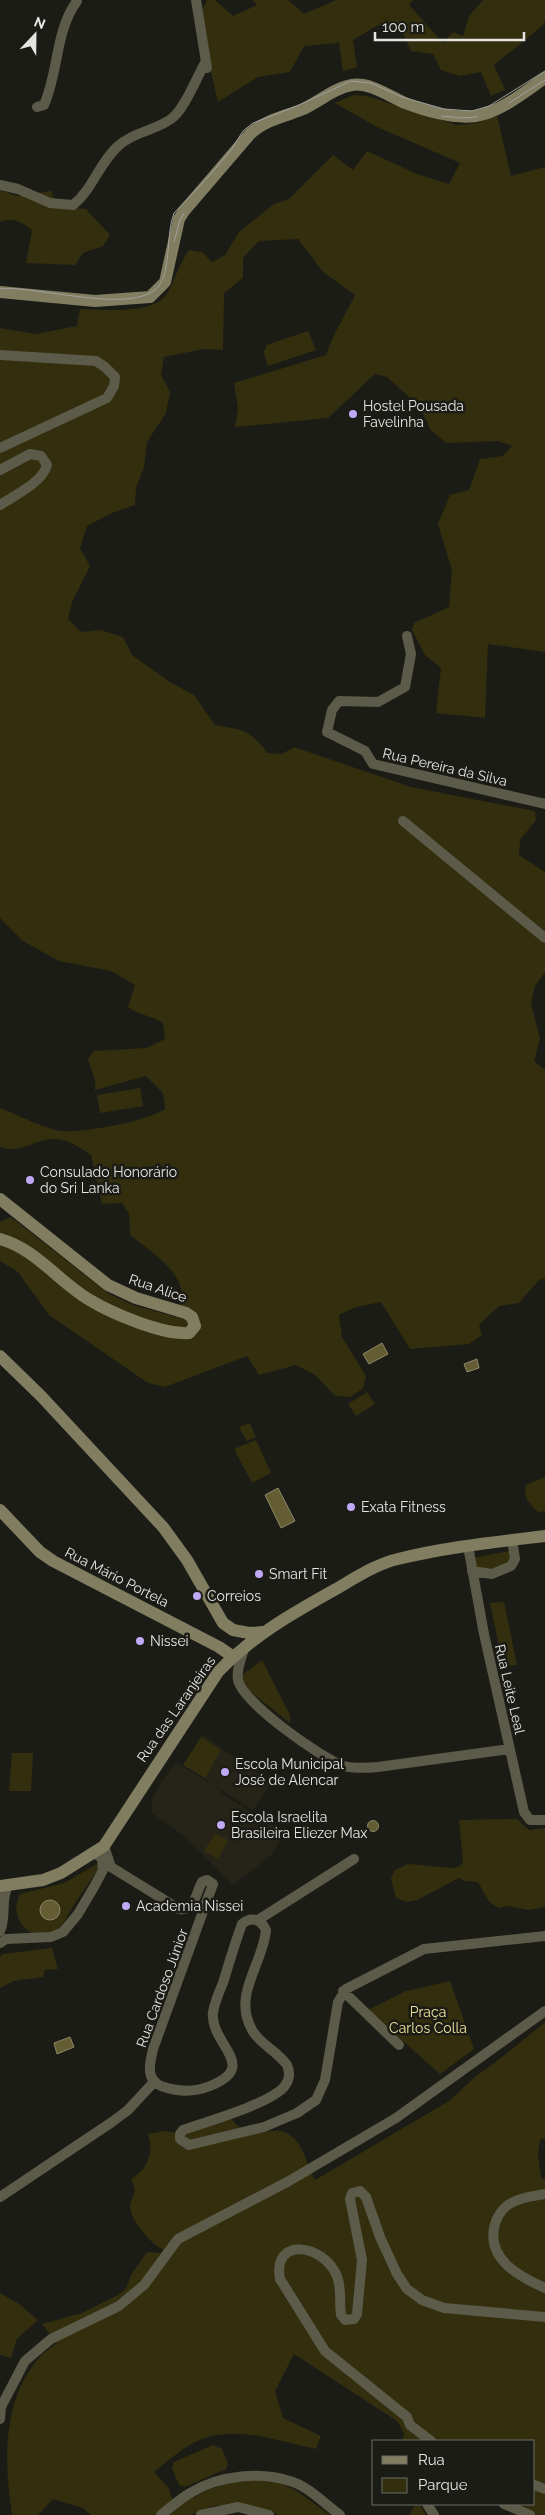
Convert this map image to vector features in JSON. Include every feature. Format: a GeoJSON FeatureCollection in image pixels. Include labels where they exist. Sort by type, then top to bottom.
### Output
{"type":"FeatureCollection","features":[{"type":"Feature","properties":{"kind":"street"},"geometry":{"type":"LineString","coordinates":[[37,107],[44,105],[50,92],[58,61],[63,26],[68,14],[78,0]]}},
{"type":"Feature","properties":{"kind":"street"},"geometry":{"type":"LineString","coordinates":[[0,185],[18,189],[50,203],[73,205],[81,199],[116,148],[132,136],[173,118],[206,66],[196,0]]}},
{"type":"Feature","properties":{"kind":"street"},"geometry":{"type":"LineString","coordinates":[[0,292],[95,301],[150,297],[165,282],[179,219],[250,134],[259,125],[302,110],[342,88],[351,85],[367,86],[406,103],[446,114],[475,116],[507,103],[545,78]]}},
{"type":"Feature","properties":{"kind":"street"},"geometry":{"type":"LineString","coordinates":[[0,355],[96,361],[115,377],[114,386],[107,398],[0,448]]}},
{"type":"Feature","properties":{"kind":"street"},"geometry":{"type":"LineString","coordinates":[[0,470],[30,454],[41,456],[47,465],[45,472],[38,479],[0,505]]}},
{"type":"Feature","properties":{"kind":"street","name":"Rua Pereira da Silva"},"geometry":{"type":"LineString","coordinates":[[407,636],[412,654],[405,688],[378,702],[339,701],[332,710],[327,732],[365,751],[374,764],[545,804]]}},
{"type":"Feature","properties":{"kind":"street"},"geometry":{"type":"LineString","coordinates":[[403,821],[545,938]]}},
{"type":"Feature","properties":{"kind":"street","name":"Rua Alice"},"geometry":{"type":"LineString","coordinates":[[0,1199],[108,1285],[136,1298],[186,1313],[192,1318],[195,1326],[189,1332],[174,1332],[87,1299],[44,1262],[14,1243],[0,1239]]}},
{"type":"Feature","properties":{"kind":"street"},"geometry":{"type":"LineString","coordinates":[[0,1356],[41,1396],[162,1527],[187,1560],[223,1623],[233,1630],[249,1633],[262,1632]]}},
{"type":"Feature","properties":{"kind":"street","name":"Rua Mário Portela"},"geometry":{"type":"LineString","coordinates":[[0,1510],[40,1552],[53,1561],[206,1640],[232,1656]]}},
{"type":"Feature","properties":{"kind":"street","name":"Rua das Laranjeiras"},"geometry":{"type":"LineString","coordinates":[[4,1886],[43,1880],[60,1873],[98,1850],[218,1672],[232,1656],[262,1632],[356,1578],[389,1562],[468,1546],[545,1536]]}},
{"type":"Feature","properties":{"kind":"street"},"geometry":{"type":"LineString","coordinates":[[472,1571],[492,1574],[511,1566],[514,1559],[512,1540]]}},
{"type":"Feature","properties":{"kind":"street","name":"Rua Leite Leal"},"geometry":{"type":"LineString","coordinates":[[468,1546],[524,1812],[530,1820],[545,1820]]}},
{"type":"Feature","properties":{"kind":"street"},"geometry":{"type":"LineString","coordinates":[[206,1640],[218,1638],[223,1623]]}},
{"type":"Feature","properties":{"kind":"street"},"geometry":{"type":"LineString","coordinates":[[245,1646],[238,1678],[247,1696],[260,1710],[333,1762],[358,1768],[378,1767],[510,1748]]}},
{"type":"Feature","properties":{"kind":"street"},"geometry":{"type":"LineString","coordinates":[[0,1943],[6,1939],[51,1937],[63,1932],[78,1914],[107,1868],[98,1850]]}},
{"type":"Feature","properties":{"kind":"street"},"geometry":{"type":"LineString","coordinates":[[0,2197],[112,2122],[128,2110],[154,2082],[169,2088],[192,2092],[221,2082],[230,2073],[233,2059],[216,2032],[214,2010],[242,1924],[249,1920],[258,1920],[354,1858]]}},
{"type":"Feature","properties":{"kind":"street","name":"Rua Cardoso Júnior"},"geometry":{"type":"LineString","coordinates":[[107,1868],[182,1909],[192,1905],[202,1882],[207,1880],[213,1884],[153,2049],[149,2069],[154,2082]]}},
{"type":"Feature","properties":{"kind":"street"},"geometry":{"type":"LineString","coordinates":[[0,1931],[3,1924],[1,1901],[4,1894],[4,1886]]}},
{"type":"Feature","properties":{"kind":"street"},"geometry":{"type":"LineString","coordinates":[[258,1920],[265,1927],[265,1935],[248,1981],[246,2014],[258,2038],[287,2065],[288,2079],[284,2087],[240,2110],[183,2130],[179,2136],[182,2142],[196,2145],[264,2127],[297,2113],[316,2100],[326,2080],[338,2002],[343,1991],[424,1949],[545,1936]]}},
{"type":"Feature","properties":{"kind":"street"},"geometry":{"type":"LineString","coordinates":[[343,1991],[399,2045]]}},
{"type":"Feature","properties":{"kind":"street"},"geometry":{"type":"LineString","coordinates":[[0,2419],[1,2408],[25,2362],[51,2339],[120,2306],[144,2284],[178,2239],[209,2220],[289,2181],[396,2118],[545,2011]]}},
{"type":"Feature","properties":{"kind":"street"},"geometry":{"type":"LineString","coordinates":[[430,2440],[410,2424],[407,2417],[337,2362],[320,2345],[280,2279],[281,2263],[287,2254],[297,2249],[307,2249],[328,2262],[339,2282],[341,2315],[345,2320],[354,2319],[357,2314],[362,2260],[350,2198],[354,2192],[360,2191],[366,2197],[380,2237],[397,2274],[408,2289],[422,2300],[444,2308],[545,2317]]}},
{"type":"Feature","properties":{"kind":"street"},"geometry":{"type":"LineString","coordinates":[[545,2194],[516,2200],[506,2207],[495,2223],[493,2236],[495,2250],[502,2261],[528,2280],[545,2288]]}},
{"type":"Feature","properties":{"kind":"street"},"geometry":{"type":"LineString","coordinates":[[161,2515],[192,2492],[218,2481],[235,2477],[261,2476],[292,2482],[305,2488],[340,2515]]}},
{"type":"Feature","properties":{"kind":"street"},"geometry":{"type":"LineString","coordinates":[[506,2505],[530,2515]]}},
{"type":"Feature","properties":{"kind":"street"},"geometry":{"type":"LineString","coordinates":[[201,2515],[238,2508],[269,2515]]}},
{"type":"Feature","properties":{"kind":"shaded area"},"geometry":{"type":"Polygon","coordinates":[[[382,1343],[388,1354],[369,1364],[363,1354],[382,1343]]]}},
{"type":"Feature","properties":{"kind":"shaded area"},"geometry":{"type":"Polygon","coordinates":[[[477,1359],[479,1368],[467,1372],[464,1364],[477,1359]]]}},
{"type":"Feature","properties":{"kind":"shaded area"},"geometry":{"type":"Polygon","coordinates":[[[278,1488],[295,1521],[281,1528],[265,1495],[278,1488]]]}},
{"type":"Feature","properties":{"kind":"shaded area","name":"Escola Municipal José de Alencar"},"geometry":{"type":"Polygon","coordinates":[[[203,1735],[271,1783],[253,1810],[183,1765],[203,1735]]]}},
{"type":"Feature","properties":{"kind":"shaded area","name":"Escola Israelita Brasileira Eliezer Max"},"geometry":{"type":"Polygon","coordinates":[[[177,1763],[221,1790],[220,1795],[222,1794],[286,1833],[270,1856],[233,1885],[187,1838],[152,1813],[152,1800],[161,1782],[177,1763]]]}},
{"type":"Feature","properties":{"kind":"shaded area"},"geometry":{"type":"Polygon","coordinates":[[[373,1820],[379,1826],[373,1832],[367,1826],[373,1820]]]}},
{"type":"Feature","properties":{"kind":"shaded area"},"geometry":{"type":"Polygon","coordinates":[[[50,1900],[57,1903],[60,1910],[57,1917],[50,1920],[43,1917],[40,1910],[43,1903],[50,1900]]]}},
{"type":"Feature","properties":{"kind":"shaded area"},"geometry":{"type":"Polygon","coordinates":[[[70,2037],[74,2047],[57,2054],[54,2043],[70,2037]]]}},
{"type":"Feature","properties":{"kind":"green space"},"geometry":{"type":"Polygon","coordinates":[[[207,0],[215,0],[233,16],[257,5],[253,0],[288,0],[304,14],[336,0],[413,0],[409,5],[443,43],[453,32],[463,36],[469,16],[483,0],[545,0],[545,20],[542,26],[494,65],[505,90],[491,96],[481,72],[460,76],[441,70],[433,54],[411,51],[401,29],[378,25],[353,40],[357,67],[343,71],[339,43],[304,46],[290,72],[258,77],[218,102],[198,17],[207,0]]]}},
{"type":"Feature","properties":{"kind":"green space"},"geometry":{"type":"Polygon","coordinates":[[[353,95],[367,96],[457,125],[478,123],[497,115],[511,176],[545,167],[545,652],[488,644],[485,718],[436,713],[441,668],[425,655],[412,630],[414,623],[449,607],[452,570],[438,524],[450,495],[469,490],[480,459],[503,456],[512,446],[498,441],[446,443],[430,429],[420,407],[387,377],[375,374],[328,418],[235,427],[238,409],[234,383],[326,355],[355,295],[323,272],[298,239],[259,241],[243,258],[243,278],[224,293],[223,350],[204,349],[164,357],[161,375],[170,392],[166,413],[147,442],[144,467],[136,488],[135,505],[112,513],[87,526],[80,548],[90,566],[72,602],[68,619],[81,632],[100,630],[123,637],[132,655],[170,682],[194,695],[215,725],[232,728],[251,735],[267,753],[282,754],[294,747],[411,787],[535,811],[536,820],[520,840],[519,855],[545,872],[545,972],[535,986],[531,1003],[540,1039],[534,1061],[545,1070],[545,1278],[538,1281],[519,1303],[499,1306],[479,1325],[482,1335],[469,1344],[410,1349],[381,1302],[356,1307],[339,1315],[342,1337],[366,1376],[363,1388],[351,1397],[335,1396],[315,1375],[296,1365],[259,1375],[247,1356],[165,1387],[148,1383],[49,1315],[18,1272],[0,1261],[0,1222],[11,1217],[109,1294],[133,1305],[176,1317],[182,1300],[180,1285],[170,1268],[130,1235],[129,1214],[122,1203],[102,1204],[91,1155],[74,1144],[59,1139],[40,1141],[14,1149],[0,1147],[0,1108],[48,1128],[62,1131],[85,1130],[131,1122],[165,1109],[163,1093],[146,1076],[95,1090],[95,1080],[88,1060],[93,1051],[147,1048],[165,1039],[163,1023],[128,1007],[135,985],[111,971],[59,961],[23,941],[0,918],[0,328],[35,334],[77,326],[80,309],[128,310],[152,305],[161,300],[168,292],[189,250],[202,252],[212,262],[225,255],[239,232],[274,204],[289,199],[333,155],[353,170],[367,151],[417,174],[449,184],[460,163],[375,126],[335,103],[353,95]]]}},
{"type":"Feature","properties":{"kind":"green space"},"geometry":{"type":"Polygon","coordinates":[[[0,190],[16,196],[51,191],[58,207],[86,209],[110,235],[103,246],[83,253],[75,265],[26,263],[32,230],[17,221],[0,222],[0,190]]]}},
{"type":"Feature","properties":{"kind":"green space"},"geometry":{"type":"Polygon","coordinates":[[[308,331],[316,350],[268,366],[263,351],[266,349],[266,345],[308,331]]]}},
{"type":"Feature","properties":{"kind":"green space"},"geometry":{"type":"Polygon","coordinates":[[[140,1088],[143,1106],[100,1113],[97,1095],[140,1088]]]}},
{"type":"Feature","properties":{"kind":"green space"},"geometry":{"type":"Polygon","coordinates":[[[367,1392],[375,1404],[356,1416],[348,1404],[367,1392]]]}},
{"type":"Feature","properties":{"kind":"green space"},"geometry":{"type":"Polygon","coordinates":[[[250,1423],[256,1437],[247,1441],[239,1427],[250,1423]]]}},
{"type":"Feature","properties":{"kind":"green space"},"geometry":{"type":"Polygon","coordinates":[[[256,1440],[271,1473],[252,1483],[234,1449],[256,1440]]]}},
{"type":"Feature","properties":{"kind":"green space"},"geometry":{"type":"Polygon","coordinates":[[[545,1477],[545,1511],[538,1512],[526,1497],[526,1485],[545,1477]]]}},
{"type":"Feature","properties":{"kind":"green space"},"geometry":{"type":"Polygon","coordinates":[[[509,1551],[511,1561],[499,1570],[475,1567],[472,1558],[509,1551]]]}},
{"type":"Feature","properties":{"kind":"green space"},"geometry":{"type":"Polygon","coordinates":[[[504,1602],[517,1665],[503,1666],[490,1603],[504,1602]]]}},
{"type":"Feature","properties":{"kind":"green space"},"geometry":{"type":"Polygon","coordinates":[[[262,1660],[290,1715],[290,1723],[247,1689],[241,1676],[262,1660]]]}},
{"type":"Feature","properties":{"kind":"green space"},"geometry":{"type":"Polygon","coordinates":[[[201,1737],[221,1750],[205,1778],[183,1765],[201,1737]]]}},
{"type":"Feature","properties":{"kind":"green space"},"geometry":{"type":"Polygon","coordinates":[[[12,1753],[33,1753],[31,1791],[9,1791],[12,1753]]]}},
{"type":"Feature","properties":{"kind":"green space"},"geometry":{"type":"Polygon","coordinates":[[[517,1819],[529,1830],[545,1828],[545,1907],[528,1910],[508,1906],[499,1908],[489,1902],[478,1882],[465,1881],[459,1878],[417,1900],[407,1902],[396,1898],[391,1878],[395,1870],[408,1864],[459,1867],[463,1862],[459,1820],[517,1819]]]}},
{"type":"Feature","properties":{"kind":"green space"},"geometry":{"type":"Polygon","coordinates":[[[215,1833],[228,1840],[218,1859],[204,1851],[215,1833]]]}},
{"type":"Feature","properties":{"kind":"green space"},"geometry":{"type":"Polygon","coordinates":[[[97,1864],[100,1866],[64,1923],[57,1930],[49,1935],[40,1936],[25,1929],[17,1913],[20,1894],[64,1883],[97,1864]]]}},
{"type":"Feature","properties":{"kind":"green space"},"geometry":{"type":"Polygon","coordinates":[[[52,1948],[58,1969],[45,1970],[43,1977],[14,1981],[0,1988],[0,1957],[2,1954],[52,1948]]]}},
{"type":"Feature","properties":{"kind":"green space","name":"Praça Carlos Colla"},"geometry":{"type":"Polygon","coordinates":[[[450,1981],[474,2049],[440,2074],[368,2010],[406,1991],[450,1981]]]}},
{"type":"Feature","properties":{"kind":"green space"},"geometry":{"type":"Polygon","coordinates":[[[545,2022],[545,2138],[540,2140],[538,2154],[541,2178],[545,2179],[545,2515],[537,2515],[513,2505],[535,2505],[535,2440],[402,2440],[404,2433],[397,2421],[294,2354],[275,2391],[283,2418],[321,2436],[316,2449],[259,2436],[244,2434],[216,2435],[189,2445],[154,2472],[168,2487],[175,2507],[208,2490],[239,2479],[278,2482],[297,2491],[330,2515],[278,2515],[261,2508],[237,2504],[214,2506],[191,2515],[91,2515],[83,2508],[53,2499],[38,2515],[12,2515],[7,2454],[12,2412],[27,2374],[41,2356],[57,2343],[42,2324],[82,2313],[116,2296],[126,2289],[131,2275],[147,2252],[163,2253],[164,2250],[148,2238],[139,2227],[130,2208],[135,2189],[131,2179],[142,2170],[150,2154],[148,2134],[164,2131],[185,2134],[221,2120],[232,2119],[240,2128],[247,2132],[283,2132],[291,2136],[299,2145],[315,2180],[449,2101],[475,2077],[545,2022]]]}},
{"type":"Feature","properties":{"kind":"green space"},"geometry":{"type":"Polygon","coordinates":[[[0,2293],[19,2304],[38,2320],[17,2339],[11,2358],[0,2355],[0,2293]]]}},
{"type":"Feature","properties":{"kind":"green space"},"geometry":{"type":"Polygon","coordinates":[[[213,2445],[222,2449],[228,2464],[226,2469],[185,2487],[179,2485],[172,2468],[174,2462],[213,2445]]]}},
{"type":"Feature","properties":{"kind":"green space"},"geometry":{"type":"Polygon","coordinates":[[[414,2505],[420,2505],[426,2515],[409,2515],[414,2505]]]}},
{"type":"Feature","properties":{"kind":"tram line"},"geometry":{"type":"LineString","coordinates":[[0,289],[109,299],[131,298],[148,294],[160,284],[166,269],[170,230],[174,213],[210,175],[231,150],[243,131],[253,123],[299,105],[351,81],[371,83],[402,97],[444,109],[472,111],[489,106],[545,71]]}},
{"type":"Feature","properties":{"kind":"tram line"},"geometry":{"type":"LineString","coordinates":[[509,103],[545,80]]}},
{"type":"Feature","properties":{"kind":"tram line"},"geometry":{"type":"LineString","coordinates":[[442,116],[477,117]]}},
{"type":"Feature","properties":{"kind":"tram line"},"geometry":{"type":"LineString","coordinates":[[174,242],[184,213]]}},
{"type":"Feature","properties":{"kind":"place","name":"Hostel Pousada Favelinha"},"geometry":{"type":"Point","coordinates":[353,414]}},
{"type":"Feature","properties":{"kind":"place","name":"Consulado Honorário do Sri Lanka"},"geometry":{"type":"Point","coordinates":[30,1180]}},
{"type":"Feature","properties":{"kind":"place","name":"Exata Fitness"},"geometry":{"type":"Point","coordinates":[351,1507]}},
{"type":"Feature","properties":{"kind":"place","name":"Smart Fit"},"geometry":{"type":"Point","coordinates":[259,1574]}},
{"type":"Feature","properties":{"kind":"place","name":"Correios"},"geometry":{"type":"Point","coordinates":[197,1596]}},
{"type":"Feature","properties":{"kind":"place","name":"Nissei"},"geometry":{"type":"Point","coordinates":[140,1641]}},
{"type":"Feature","properties":{"kind":"place","name":"Escola Municipal José de Alencar"},"geometry":{"type":"Point","coordinates":[225,1772]}},
{"type":"Feature","properties":{"kind":"place","name":"Escola Israelita Brasileira Eliezer Max"},"geometry":{"type":"Point","coordinates":[221,1825]}},
{"type":"Feature","properties":{"kind":"place","name":"Academia Nissei"},"geometry":{"type":"Point","coordinates":[126,1906]}}]}
